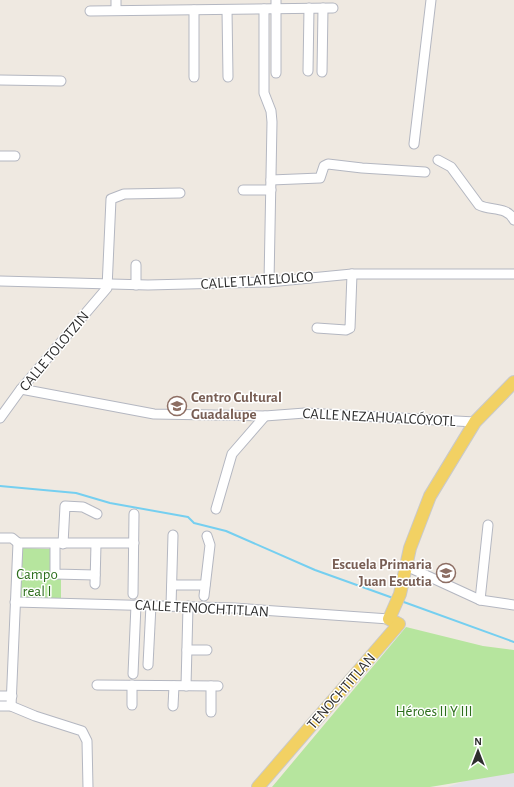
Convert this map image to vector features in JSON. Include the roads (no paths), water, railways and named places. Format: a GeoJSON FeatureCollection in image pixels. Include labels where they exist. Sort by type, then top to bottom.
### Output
{"type":"FeatureCollection","features":[{"type":"Feature","properties":{"kind":"main road","name":"TENOCHTITLAN"},"geometry":{"type":"LineString","coordinates":[[258,787],[394,622],[410,548],[430,496],[476,422],[514,382]]}},
{"type":"Feature","properties":{"kind":"street"},"geometry":{"type":"LineString","coordinates":[[116,0],[116,10]]}},
{"type":"Feature","properties":{"kind":"street"},"geometry":{"type":"LineString","coordinates":[[414,144],[431,0]]}},
{"type":"Feature","properties":{"kind":"street"},"geometry":{"type":"LineString","coordinates":[[90,11],[264,9],[276,4],[309,8],[333,8]]}},
{"type":"Feature","properties":{"kind":"street"},"geometry":{"type":"LineString","coordinates":[[276,4],[276,73]]}},
{"type":"Feature","properties":{"kind":"street"},"geometry":{"type":"LineString","coordinates":[[308,71],[309,8]]}},
{"type":"Feature","properties":{"kind":"street"},"geometry":{"type":"LineString","coordinates":[[322,72],[323,8]]}},
{"type":"Feature","properties":{"kind":"street"},"geometry":{"type":"LineString","coordinates":[[264,9],[264,93],[271,111],[272,122],[269,282]]}},
{"type":"Feature","properties":{"kind":"street"},"geometry":{"type":"LineString","coordinates":[[194,10],[194,77]]}},
{"type":"Feature","properties":{"kind":"street"},"geometry":{"type":"LineString","coordinates":[[227,10],[228,76]]}},
{"type":"Feature","properties":{"kind":"street"},"geometry":{"type":"LineString","coordinates":[[0,80],[62,81]]}},
{"type":"Feature","properties":{"kind":"street"},"geometry":{"type":"LineString","coordinates":[[0,156],[15,156]]}},
{"type":"Feature","properties":{"kind":"street"},"geometry":{"type":"LineString","coordinates":[[438,160],[454,170],[479,205],[504,210],[512,216],[514,220]]}},
{"type":"Feature","properties":{"kind":"street"},"geometry":{"type":"LineString","coordinates":[[271,180],[320,178],[324,166],[328,164],[368,169],[425,172]]}},
{"type":"Feature","properties":{"kind":"street"},"geometry":{"type":"LineString","coordinates":[[243,190],[271,190]]}},
{"type":"Feature","properties":{"kind":"street"},"geometry":{"type":"LineString","coordinates":[[108,285],[111,199],[124,194],[180,193]]}},
{"type":"Feature","properties":{"kind":"street"},"geometry":{"type":"LineString","coordinates":[[136,265],[136,285]]}},
{"type":"Feature","properties":{"kind":"street"},"geometry":{"type":"LineString","coordinates":[[317,328],[346,330],[350,328],[352,274]]}},
{"type":"Feature","properties":{"kind":"street","name":"CALLE TLATELOLCO"},"geometry":{"type":"LineString","coordinates":[[0,281],[136,285],[269,282],[352,274],[514,274]]}},
{"type":"Feature","properties":{"kind":"street","name":"CALLE TOLOTZIN"},"geometry":{"type":"LineString","coordinates":[[0,418],[21,389],[79,322],[108,285]]}},
{"type":"Feature","properties":{"kind":"street","name":"CALLE NEZAHUALCÓYOTL"},"geometry":{"type":"LineString","coordinates":[[21,389],[154,414],[265,416],[305,413],[476,422]]}},
{"type":"Feature","properties":{"kind":"street"},"geometry":{"type":"LineString","coordinates":[[216,509],[232,454],[265,416]]}},
{"type":"Feature","properties":{"kind":"street"},"geometry":{"type":"LineString","coordinates":[[96,544],[95,580],[56,574],[65,506],[84,506],[97,514]]}},
{"type":"Feature","properties":{"kind":"street"},"geometry":{"type":"LineString","coordinates":[[133,594],[134,514]]}},
{"type":"Feature","properties":{"kind":"street"},"geometry":{"type":"LineString","coordinates":[[480,600],[488,525]]}},
{"type":"Feature","properties":{"kind":"street"},"geometry":{"type":"LineString","coordinates":[[171,606],[172,535]]}},
{"type":"Feature","properties":{"kind":"street"},"geometry":{"type":"LineString","coordinates":[[204,596],[210,545],[207,536]]}},
{"type":"Feature","properties":{"kind":"street"},"geometry":{"type":"LineString","coordinates":[[0,538],[12,538],[18,543],[134,544]]}},
{"type":"Feature","properties":{"kind":"street"},"geometry":{"type":"LineString","coordinates":[[11,706],[18,543]]}},
{"type":"Feature","properties":{"kind":"street"},"geometry":{"type":"LineString","coordinates":[[406,566],[480,600],[514,605]]}},
{"type":"Feature","properties":{"kind":"street"},"geometry":{"type":"LineString","coordinates":[[172,585],[205,585]]}},
{"type":"Feature","properties":{"kind":"street","name":"CALLE TENOCHTITLAN"},"geometry":{"type":"LineString","coordinates":[[15,602],[188,606],[394,622]]}},
{"type":"Feature","properties":{"kind":"street"},"geometry":{"type":"LineString","coordinates":[[133,674],[136,605]]}},
{"type":"Feature","properties":{"kind":"street"},"geometry":{"type":"LineString","coordinates":[[148,665],[151,605]]}},
{"type":"Feature","properties":{"kind":"street"},"geometry":{"type":"LineString","coordinates":[[186,686],[188,606]]}},
{"type":"Feature","properties":{"kind":"street"},"geometry":{"type":"LineString","coordinates":[[187,650],[207,650]]}},
{"type":"Feature","properties":{"kind":"street"},"geometry":{"type":"LineString","coordinates":[[97,685],[214,686],[211,712]]}},
{"type":"Feature","properties":{"kind":"street"},"geometry":{"type":"LineString","coordinates":[[132,685],[132,705]]}},
{"type":"Feature","properties":{"kind":"street"},"geometry":{"type":"LineString","coordinates":[[173,706],[174,686]]}},
{"type":"Feature","properties":{"kind":"street"},"geometry":{"type":"LineString","coordinates":[[0,696],[12,696]]}},
{"type":"Feature","properties":{"kind":"street"},"geometry":{"type":"LineString","coordinates":[[0,706],[11,706],[35,716],[78,728],[85,735],[88,787]]}},
{"type":"Feature","properties":{"kind":"waterway"},"geometry":{"type":"LineString","coordinates":[[0,486],[76,493],[110,503],[188,517],[194,523],[226,531],[315,570],[393,598]]}},
{"type":"Feature","properties":{"kind":"waterway"},"geometry":{"type":"LineString","coordinates":[[401,601],[514,642]]}},
{"type":"Feature","properties":{"kind":"place","name":"Centro Cultural Guadalupe"},"geometry":{"type":"Point","coordinates":[177,406]}},
{"type":"Feature","properties":{"kind":"place","name":"Escuela Primaria Juan Escutia"},"geometry":{"type":"Point","coordinates":[446,573]}},
{"type":"Feature","properties":{"kind":"park label","name":"Campo real I"},"geometry":{"type":"Point","coordinates":[37,582]}},
{"type":"Feature","properties":{"kind":"park label","name":"Héroes II Y III"},"geometry":{"type":"Point","coordinates":[434,711]}}]}
